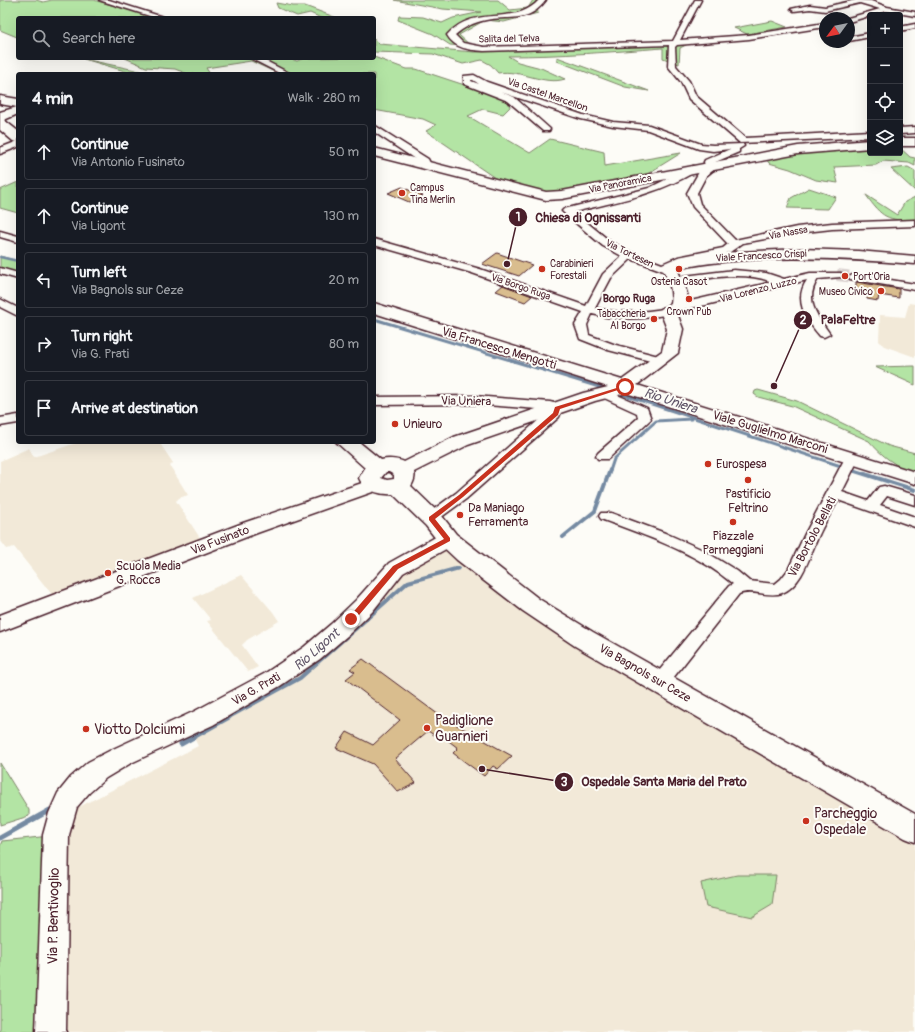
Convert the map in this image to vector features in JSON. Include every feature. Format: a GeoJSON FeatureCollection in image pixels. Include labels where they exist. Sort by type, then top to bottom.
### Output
{"type":"FeatureCollection","features":[{"type":"Feature","properties":{"kind":"main road"},"geometry":{"type":"LineString","coordinates":[[6,118],[16,135]]}},
{"type":"Feature","properties":{"kind":"main road"},"geometry":{"type":"LineString","coordinates":[[903,142],[915,142]]}},
{"type":"Feature","properties":{"kind":"main road","name":"Via Panoramica"},"geometry":{"type":"LineString","coordinates":[[376,153],[524,192],[546,196],[562,195],[798,150],[867,144]]}},
{"type":"Feature","properties":{"kind":"main road","name":"Via Bagnols sur Ceze"},"geometry":{"type":"LineString","coordinates":[[348,444],[388,477],[431,518],[448,539],[490,575],[531,605],[584,639],[915,829]]}},
{"type":"Feature","properties":{"kind":"street"},"geometry":{"type":"LineString","coordinates":[[102,0],[156,16]]}},
{"type":"Feature","properties":{"kind":"street","name":"Salita del Telva"},"geometry":{"type":"LineString","coordinates":[[543,0],[532,12],[506,18],[484,18],[458,29],[451,35],[452,39],[461,45],[484,49],[675,43]]}},
{"type":"Feature","properties":{"kind":"street"},"geometry":{"type":"LineString","coordinates":[[698,0],[675,43],[671,47],[672,66],[685,81],[692,97],[742,143]]}},
{"type":"Feature","properties":{"kind":"street"},"geometry":{"type":"LineString","coordinates":[[794,9],[810,7],[825,8],[860,1],[886,9],[915,12]]}},
{"type":"Feature","properties":{"kind":"street"},"geometry":{"type":"LineString","coordinates":[[898,2],[915,12]]}},
{"type":"Feature","properties":{"kind":"street"},"geometry":{"type":"LineString","coordinates":[[855,18],[886,9]]}},
{"type":"Feature","properties":{"kind":"street"},"geometry":{"type":"LineString","coordinates":[[675,43],[749,37],[819,26]]}},
{"type":"Feature","properties":{"kind":"street"},"geometry":{"type":"LineString","coordinates":[[903,28],[915,26]]}},
{"type":"Feature","properties":{"kind":"street"},"geometry":{"type":"LineString","coordinates":[[855,38],[867,36]]}},
{"type":"Feature","properties":{"kind":"street"},"geometry":{"type":"LineString","coordinates":[[258,60],[283,72]]}},
{"type":"Feature","properties":{"kind":"street","name":"Via Castel Marcellon"},"geometry":{"type":"LineString","coordinates":[[546,129],[511,99],[468,82],[467,78],[474,77],[484,84],[526,97],[558,110],[593,120],[649,128],[699,146],[713,148],[742,143]]}},
{"type":"Feature","properties":{"kind":"street"},"geometry":{"type":"LineString","coordinates":[[376,129],[424,161],[428,167]]}},
{"type":"Feature","properties":{"kind":"street"},"geometry":{"type":"LineString","coordinates":[[903,131],[915,130]]}},
{"type":"Feature","properties":{"kind":"street"},"geometry":{"type":"LineString","coordinates":[[733,244],[693,200],[694,189],[702,174],[712,168],[709,166],[708,162],[725,156],[742,143],[867,134]]}},
{"type":"Feature","properties":{"kind":"street"},"geometry":{"type":"LineString","coordinates":[[0,151],[16,145]]}},
{"type":"Feature","properties":{"kind":"street","name":"Via Tortesen"},"geometry":{"type":"LineString","coordinates":[[669,270],[607,244],[567,211],[652,190],[675,180],[693,169]]}},
{"type":"Feature","properties":{"kind":"street","name":"Via Nassa"},"geometry":{"type":"LineString","coordinates":[[669,270],[682,259],[726,250],[733,244],[811,228],[915,223]]}},
{"type":"Feature","properties":{"kind":"street"},"geometry":{"type":"LineString","coordinates":[[0,234],[16,238]]}},
{"type":"Feature","properties":{"kind":"street","name":"Via Borgo Ruga"},"geometry":{"type":"LineString","coordinates":[[376,243],[476,271],[605,314],[643,318],[673,309]]}},
{"type":"Feature","properties":{"kind":"street","name":"Viale Francesco Crispi"},"geometry":{"type":"LineString","coordinates":[[669,270],[716,256],[806,253],[853,254],[915,260]]}},
{"type":"Feature","properties":{"kind":"street"},"geometry":{"type":"LineString","coordinates":[[629,254],[606,276],[581,325],[584,337],[612,348],[662,360]]}},
{"type":"Feature","properties":{"kind":"street"},"geometry":{"type":"LineString","coordinates":[[669,270],[766,276],[784,283]]}},
{"type":"Feature","properties":{"kind":"street"},"geometry":{"type":"LineString","coordinates":[[604,456],[645,419],[646,415],[644,411],[617,390],[670,353],[675,338],[673,309],[680,298],[680,288],[669,270]]}},
{"type":"Feature","properties":{"kind":"street"},"geometry":{"type":"LineString","coordinates":[[0,271],[16,275]]}},
{"type":"Feature","properties":{"kind":"street","name":"Via Lorenzo Luzzo"},"geometry":{"type":"LineString","coordinates":[[673,309],[815,276],[837,275]]}},
{"type":"Feature","properties":{"kind":"street"},"geometry":{"type":"LineString","coordinates":[[815,276],[806,294],[807,307],[815,323],[824,334]]}},
{"type":"Feature","properties":{"kind":"street"},"geometry":{"type":"LineString","coordinates":[[854,277],[915,287]]}},
{"type":"Feature","properties":{"kind":"street"},"geometry":{"type":"LineString","coordinates":[[0,302],[16,312]]}},
{"type":"Feature","properties":{"kind":"street","name":"Via Francesco Mengotti"},"geometry":{"type":"LineString","coordinates":[[376,309],[617,390]]}},
{"type":"Feature","properties":{"kind":"street","name":"Via Fusinato"},"geometry":{"type":"LineString","coordinates":[[0,624],[250,528],[388,477],[461,441],[557,408],[617,390]]}},
{"type":"Feature","properties":{"kind":"street","name":"Viale Guglielmo Marconi"},"geometry":{"type":"LineString","coordinates":[[617,390],[849,465],[915,478]]}},
{"type":"Feature","properties":{"kind":"street","name":"Via Uniera"},"geometry":{"type":"LineString","coordinates":[[376,401],[474,400],[550,406],[557,408]]}},
{"type":"Feature","properties":{"kind":"street"},"geometry":{"type":"LineString","coordinates":[[431,518],[461,496],[556,414],[557,408]]}},
{"type":"Feature","properties":{"kind":"street"},"geometry":{"type":"LineString","coordinates":[[1,421],[16,419]]}},
{"type":"Feature","properties":{"kind":"street","name":"Via Bortolo Bellati"},"geometry":{"type":"LineString","coordinates":[[745,586],[771,590],[780,589],[790,580],[812,534],[835,494],[849,465]]}},
{"type":"Feature","properties":{"kind":"street"},"geometry":{"type":"LineString","coordinates":[[871,506],[884,490],[915,500]]}},
{"type":"Feature","properties":{"kind":"street"},"geometry":{"type":"LineString","coordinates":[[835,494],[915,522]]}},
{"type":"Feature","properties":{"kind":"street"},"geometry":{"type":"LineString","coordinates":[[606,516],[662,538],[719,566],[734,575],[745,586]]}},
{"type":"Feature","properties":{"kind":"street","name":"Via G. Prati"},"geometry":{"type":"LineString","coordinates":[[67,801],[87,778],[108,764],[236,701],[298,663],[327,642],[351,619],[396,568],[448,539]]}},
{"type":"Feature","properties":{"kind":"street"},"geometry":{"type":"LineString","coordinates":[[660,682],[730,594],[739,586],[745,586]]}},
{"type":"Feature","properties":{"kind":"street","name":"Via P. Bentivoglio"},"geometry":{"type":"LineString","coordinates":[[51,1032],[54,855],[58,824],[67,801]]}},
{"type":"Feature","properties":{"kind":"shaded area"},"geometry":{"type":"Polygon","coordinates":[[[909,303],[915,304],[915,357],[884,346],[879,341],[880,315],[905,317],[909,303]]]}},
{"type":"Feature","properties":{"kind":"shaded area"},"geometry":{"type":"Polygon","coordinates":[[[73,444],[160,444],[173,463],[170,466],[188,495],[179,498],[176,501],[202,541],[58,602],[14,547],[7,549],[0,540],[0,461],[29,448],[34,457],[73,444]]]}},
{"type":"Feature","properties":{"kind":"shaded area"},"geometry":{"type":"Polygon","coordinates":[[[445,548],[915,828],[915,1032],[66,1032],[67,848],[77,808],[198,746],[191,732],[222,716],[398,574],[445,548]]]}},
{"type":"Feature","properties":{"kind":"shaded area"},"geometry":{"type":"Polygon","coordinates":[[[241,575],[279,621],[247,640],[242,645],[258,667],[248,672],[207,621],[211,620],[193,598],[241,575]]]}},
{"type":"Feature","properties":{"kind":"green space"},"geometry":{"type":"Polygon","coordinates":[[[0,0],[36,0],[43,2],[52,0],[94,0],[149,16],[16,16],[16,37],[0,30],[0,0]]]}},
{"type":"Feature","properties":{"kind":"green space"},"geometry":{"type":"Polygon","coordinates":[[[394,0],[498,0],[510,10],[528,8],[533,0],[536,0],[538,13],[504,22],[485,20],[459,35],[472,47],[450,45],[433,34],[398,20],[399,16],[423,17],[442,23],[453,18],[481,12],[443,9],[394,0]]]}},
{"type":"Feature","properties":{"kind":"green space"},"geometry":{"type":"Polygon","coordinates":[[[276,3],[293,6],[305,6],[332,16],[317,16],[310,13],[297,16],[278,8],[276,3]]]}},
{"type":"Feature","properties":{"kind":"green space"},"geometry":{"type":"Polygon","coordinates":[[[772,21],[787,27],[747,34],[734,28],[772,21]]]}},
{"type":"Feature","properties":{"kind":"green space"},"geometry":{"type":"Polygon","coordinates":[[[729,40],[688,44],[680,48],[679,64],[663,58],[663,48],[566,55],[508,56],[518,62],[541,68],[565,79],[557,81],[515,73],[498,73],[491,65],[482,60],[463,64],[433,54],[376,52],[376,41],[379,44],[474,52],[729,40]]]}},
{"type":"Feature","properties":{"kind":"green space"},"geometry":{"type":"Polygon","coordinates":[[[557,57],[649,91],[625,87],[557,61],[557,57]]]}},
{"type":"Feature","properties":{"kind":"green space"},"geometry":{"type":"Polygon","coordinates":[[[376,58],[406,69],[416,69],[507,99],[510,107],[503,114],[483,109],[468,116],[530,153],[550,139],[604,152],[605,166],[681,153],[644,176],[547,194],[495,178],[426,131],[436,125],[423,119],[376,110],[376,72],[275,72],[251,61],[206,68],[209,72],[183,72],[175,69],[146,67],[130,60],[376,60],[376,58]]]}},
{"type":"Feature","properties":{"kind":"green space"},"geometry":{"type":"Polygon","coordinates":[[[87,60],[145,72],[128,72],[87,60]]]}},
{"type":"Feature","properties":{"kind":"green space"},"geometry":{"type":"Polygon","coordinates":[[[867,147],[867,156],[903,156],[903,151],[910,157],[915,158],[915,166],[909,163],[883,161],[876,165],[834,167],[838,183],[816,180],[790,169],[769,163],[766,159],[792,154],[867,147]]]}},
{"type":"Feature","properties":{"kind":"green space"},"geometry":{"type":"Polygon","coordinates":[[[908,167],[915,171],[915,191],[891,169],[908,167]]]}},
{"type":"Feature","properties":{"kind":"green space"},"geometry":{"type":"Polygon","coordinates":[[[16,183],[16,212],[0,208],[0,190],[16,183]]]}},
{"type":"Feature","properties":{"kind":"green space"},"geometry":{"type":"Polygon","coordinates":[[[809,188],[836,197],[828,209],[787,208],[791,198],[809,188]]]}},
{"type":"Feature","properties":{"kind":"green space"},"geometry":{"type":"Polygon","coordinates":[[[866,195],[897,215],[905,202],[915,197],[915,221],[898,220],[886,216],[876,209],[866,195]]]}},
{"type":"Feature","properties":{"kind":"green space"},"geometry":{"type":"Polygon","coordinates":[[[0,256],[16,260],[16,275],[0,270],[0,256]]]}},
{"type":"Feature","properties":{"kind":"green space"},"geometry":{"type":"Polygon","coordinates":[[[915,366],[915,385],[875,367],[915,366]]]}},
{"type":"Feature","properties":{"kind":"green space"},"geometry":{"type":"Polygon","coordinates":[[[758,390],[797,401],[889,446],[915,453],[915,473],[902,468],[890,460],[869,441],[792,406],[758,397],[754,394],[755,391],[758,390]]]}},
{"type":"Feature","properties":{"kind":"green space"},"geometry":{"type":"Polygon","coordinates":[[[0,763],[29,810],[29,816],[0,825],[0,763]]]}},
{"type":"Feature","properties":{"kind":"green space"},"geometry":{"type":"Polygon","coordinates":[[[50,836],[44,1032],[0,1032],[0,846],[2,841],[50,836]]]}},
{"type":"Feature","properties":{"kind":"green space"},"geometry":{"type":"Polygon","coordinates":[[[737,875],[776,875],[772,905],[752,917],[706,907],[701,883],[737,875]]]}},
{"type":"Feature","properties":{"kind":"building"},"geometry":{"type":"Polygon","coordinates":[[[402,187],[423,196],[409,202],[388,193],[402,187]]]}},
{"type":"Feature","properties":{"kind":"building"},"geometry":{"type":"Polygon","coordinates":[[[497,253],[532,265],[519,276],[482,264],[497,253]]]}},
{"type":"Feature","properties":{"kind":"building","name":"Museo Civico"},"geometry":{"type":"Polygon","coordinates":[[[856,282],[899,289],[899,298],[879,295],[878,301],[867,299],[867,291],[856,290],[856,282]]]}},
{"type":"Feature","properties":{"kind":"building"},"geometry":{"type":"Polygon","coordinates":[[[503,285],[532,296],[525,302],[496,291],[503,285]]]}},
{"type":"Feature","properties":{"kind":"building","name":"Padiglione Guarnieri"},"geometry":{"type":"Polygon","coordinates":[[[363,659],[439,715],[512,756],[498,769],[493,766],[484,776],[453,753],[458,748],[437,732],[434,735],[428,731],[395,759],[416,783],[398,792],[373,764],[336,748],[347,732],[373,745],[400,720],[346,679],[355,672],[350,669],[363,659]]]}},
{"type":"Feature","properties":{"kind":"waterway","name":"Rio Uniera"},"geometry":{"type":"LineString","coordinates":[[0,257],[16,261]]}},
{"type":"Feature","properties":{"kind":"waterway","name":"Rio Uniera"},"geometry":{"type":"LineString","coordinates":[[376,320],[606,389]]}},
{"type":"Feature","properties":{"kind":"waterway","name":"Rio Uniera"},"geometry":{"type":"LineString","coordinates":[[618,393],[844,467]]}},
{"type":"Feature","properties":{"kind":"waterway","name":"Rio Ligont"},"geometry":{"type":"LineString","coordinates":[[610,471],[614,459],[656,421],[691,419]]}},
{"type":"Feature","properties":{"kind":"waterway","name":"Rio Uniera"},"geometry":{"type":"LineString","coordinates":[[850,469],[854,471]]}},
{"type":"Feature","properties":{"kind":"waterway","name":"Rio Ligont"},"geometry":{"type":"LineString","coordinates":[[563,537],[595,511],[610,470]]}},
{"type":"Feature","properties":{"kind":"waterway","name":"Rio Uniera"},"geometry":{"type":"LineString","coordinates":[[854,471],[915,490]]}},
{"type":"Feature","properties":{"kind":"waterway","name":"Rio Ligont"},"geometry":{"type":"LineString","coordinates":[[227,718],[300,678],[408,582],[459,568]]}},
{"type":"Feature","properties":{"kind":"waterway","name":"Rio Ligont"},"geometry":{"type":"LineString","coordinates":[[181,744],[229,717]]}},
{"type":"Feature","properties":{"kind":"waterway","name":"Rio Ligont"},"geometry":{"type":"LineString","coordinates":[[0,838],[50,810]]}},
{"type":"Feature","properties":{"kind":"tunnel"},"geometry":{"type":"LineString","coordinates":[[842,276],[837,275],[854,277]]}},
{"type":"Feature","properties":{"kind":"place","name":"Campus Tina Merlin"},"geometry":{"type":"Point","coordinates":[402,193]}},
{"type":"Feature","properties":{"kind":"place","name":"Chiesa di Ognissanti"},"geometry":{"type":"Point","coordinates":[507,264]}},
{"type":"Feature","properties":{"kind":"place","name":"Carabinieri Forestali"},"geometry":{"type":"Point","coordinates":[542,269]}},
{"type":"Feature","properties":{"kind":"place","name":"Osteria Casot"},"geometry":{"type":"Point","coordinates":[679,269]}},
{"type":"Feature","properties":{"kind":"place","name":"Port'Oria"},"geometry":{"type":"Point","coordinates":[845,276]}},
{"type":"Feature","properties":{"kind":"place","name":"Museo Civico"},"geometry":{"type":"Point","coordinates":[881,291]}},
{"type":"Feature","properties":{"kind":"place","name":"Crown Pub"},"geometry":{"type":"Point","coordinates":[689,299]}},
{"type":"Feature","properties":{"kind":"place","name":"Tabaccheria Al Borgo"},"geometry":{"type":"Point","coordinates":[654,319]}},
{"type":"Feature","properties":{"kind":"place","name":"PalaFeltre"},"geometry":{"type":"Point","coordinates":[774,386]}},
{"type":"Feature","properties":{"kind":"place","name":"Unieuro"},"geometry":{"type":"Point","coordinates":[395,424]}},
{"type":"Feature","properties":{"kind":"place","name":"Eurospesa"},"geometry":{"type":"Point","coordinates":[708,464]}},
{"type":"Feature","properties":{"kind":"place","name":"Pastificio Feltrino"},"geometry":{"type":"Point","coordinates":[748,480]}},
{"type":"Feature","properties":{"kind":"place","name":"Da Maniago Ferramenta"},"geometry":{"type":"Point","coordinates":[460,515]}},
{"type":"Feature","properties":{"kind":"place","name":"Piazzale Parmeggiani"},"geometry":{"type":"Point","coordinates":[733,522]}},
{"type":"Feature","properties":{"kind":"place","name":"Scuola Media G. Rocca"},"geometry":{"type":"Point","coordinates":[108,573]}},
{"type":"Feature","properties":{"kind":"place","name":"Padiglione Guarnieri"},"geometry":{"type":"Point","coordinates":[427,728]}},
{"type":"Feature","properties":{"kind":"place","name":"Viotto Dolciumi"},"geometry":{"type":"Point","coordinates":[86,729]}},
{"type":"Feature","properties":{"kind":"place","name":"Ospedale Santa Maria del Prato"},"geometry":{"type":"Point","coordinates":[482,769]}},
{"type":"Feature","properties":{"kind":"place","name":"Parcheggio Ospedale"},"geometry":{"type":"Point","coordinates":[806,821]}},
{"type":"Feature","properties":{"kind":"district","name":"Borgo Ruga"},"geometry":{"type":"Point","coordinates":[629,298]}},
{"type":"Feature","properties":{"kind":"route"},"geometry":{"type":"LineString","coordinates":[[351,619],[364,606],[391,572],[401,564],[448,539],[431,518],[461,496],[525,438],[556,414],[557,408],[588,397],[606,394],[625,387]]}}]}
